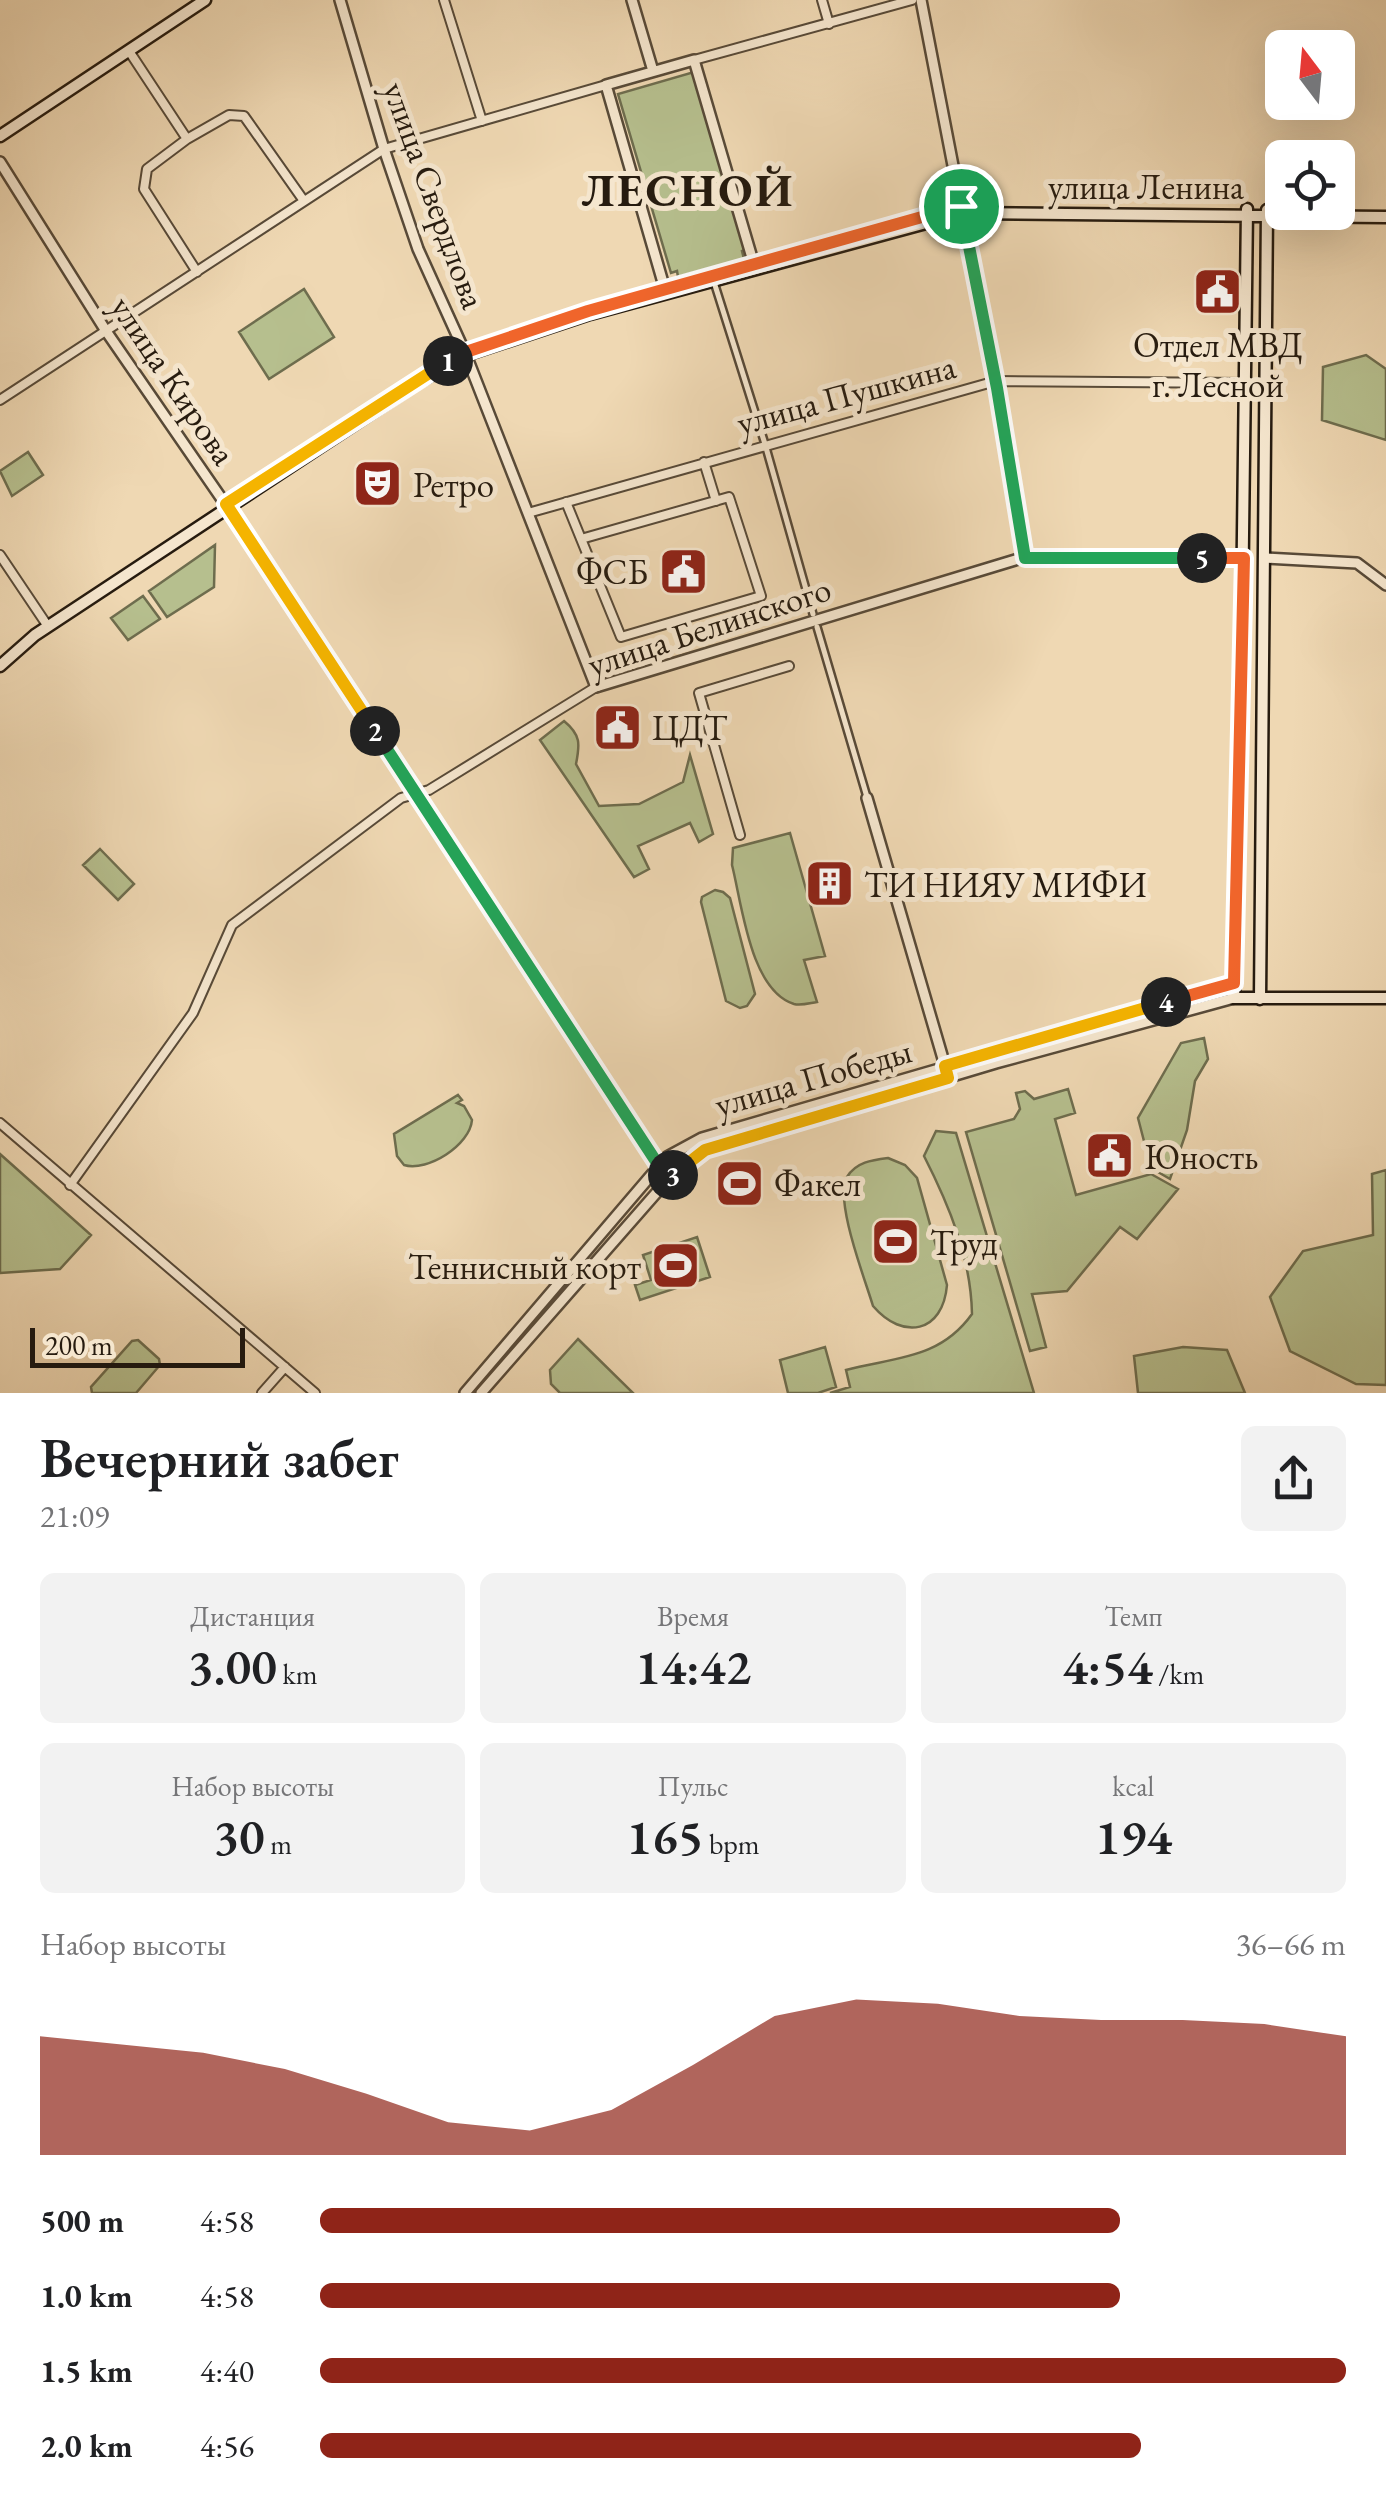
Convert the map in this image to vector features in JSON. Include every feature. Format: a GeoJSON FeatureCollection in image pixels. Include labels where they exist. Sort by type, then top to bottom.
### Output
{"type":"FeatureCollection","features":[{"type":"Feature","properties":{"kind":"main road"},"geometry":{"type":"LineString","coordinates":[[0,136],[205,0]]}},
{"type":"Feature","properties":{"kind":"main road","name":"улица Ленина"},"geometry":{"type":"LineString","coordinates":[[0,662],[46,624],[466,353],[589,312],[962,210],[1265,211]]}},
{"type":"Feature","properties":{"kind":"main road"},"geometry":{"type":"LineString","coordinates":[[1234,998],[1244,558],[1246,211]]}},
{"type":"Feature","properties":{"kind":"main road"},"geometry":{"type":"LineString","coordinates":[[1355,211],[1386,214]]}},
{"type":"Feature","properties":{"kind":"main road","name":"улица Ленина"},"geometry":{"type":"LineString","coordinates":[[1355,213],[1386,214]]}},
{"type":"Feature","properties":{"kind":"main road"},"geometry":{"type":"LineString","coordinates":[[1260,999],[1267,230]]}},
{"type":"Feature","properties":{"kind":"main road"},"geometry":{"type":"LineString","coordinates":[[666,291],[754,266]]}},
{"type":"Feature","properties":{"kind":"main road","name":"улица Белинского"},"geometry":{"type":"LineString","coordinates":[[1244,558],[1265,558]]}},
{"type":"Feature","properties":{"kind":"main road","name":"улица Победы"},"geometry":{"type":"LineString","coordinates":[[1234,983],[1260,981]]}},
{"type":"Feature","properties":{"kind":"main road","name":"улица Победы"},"geometry":{"type":"LineString","coordinates":[[1234,998],[1386,998]]}},
{"type":"Feature","properties":{"kind":"street","name":"улица Свердлова"},"geometry":{"type":"LineString","coordinates":[[340,0],[418,249],[466,353],[596,686]]}},
{"type":"Feature","properties":{"kind":"street"},"geometry":{"type":"LineString","coordinates":[[444,0],[482,121]]}},
{"type":"Feature","properties":{"kind":"street"},"geometry":{"type":"LineString","coordinates":[[632,0],[653,71]]}},
{"type":"Feature","properties":{"kind":"street"},"geometry":{"type":"LineString","coordinates":[[822,0],[829,24]]}},
{"type":"Feature","properties":{"kind":"street"},"geometry":{"type":"LineString","coordinates":[[0,400],[384,149],[912,0]]}},
{"type":"Feature","properties":{"kind":"street"},"geometry":{"type":"LineString","coordinates":[[921,0],[996,381],[1025,558]]}},
{"type":"Feature","properties":{"kind":"street"},"geometry":{"type":"LineString","coordinates":[[129,51],[188,138]]}},
{"type":"Feature","properties":{"kind":"street"},"geometry":{"type":"LineString","coordinates":[[694,60],[754,266]]}},
{"type":"Feature","properties":{"kind":"street"},"geometry":{"type":"LineString","coordinates":[[606,85],[666,291]]}},
{"type":"Feature","properties":{"kind":"street"},"geometry":{"type":"LineString","coordinates":[[196,272],[144,190],[147,169],[188,138],[229,115],[244,116],[304,201]]}},
{"type":"Feature","properties":{"kind":"street","name":"улица Кирова"},"geometry":{"type":"LineString","coordinates":[[0,162],[106,331],[227,506],[659,1166],[672,1175]]}},
{"type":"Feature","properties":{"kind":"street"},"geometry":{"type":"LineString","coordinates":[[714,280],[766,444],[813,614]]}},
{"type":"Feature","properties":{"kind":"street","name":"улица Пушкина"},"geometry":{"type":"LineString","coordinates":[[528,512],[996,381],[1246,382]]}},
{"type":"Feature","properties":{"kind":"street"},"geometry":{"type":"LineString","coordinates":[[704,462],[716,500]]}},
{"type":"Feature","properties":{"kind":"street"},"geometry":{"type":"LineString","coordinates":[[566,502],[621,637],[761,596],[729,497],[581,538]]}},
{"type":"Feature","properties":{"kind":"street"},"geometry":{"type":"LineString","coordinates":[[0,555],[46,624]]}},
{"type":"Feature","properties":{"kind":"street","name":"улица Белинского"},"geometry":{"type":"LineString","coordinates":[[70,1185],[193,1014],[232,925],[401,798],[429,790],[596,686],[1025,558],[1244,558]]}},
{"type":"Feature","properties":{"kind":"street","name":"улица Белинского"},"geometry":{"type":"LineString","coordinates":[[1265,558],[1357,563],[1386,585]]}},
{"type":"Feature","properties":{"kind":"street"},"geometry":{"type":"LineString","coordinates":[[817,627],[947,1072]]}},
{"type":"Feature","properties":{"kind":"street"},"geometry":{"type":"LineString","coordinates":[[740,836],[698,692],[789,666]]}},
{"type":"Feature","properties":{"kind":"street"},"geometry":{"type":"LineString","coordinates":[[1240,777],[1262,777]]}},
{"type":"Feature","properties":{"kind":"street","name":"улица Победы"},"geometry":{"type":"LineString","coordinates":[[481,1393],[672,1175],[705,1150],[1234,983]]}},
{"type":"Feature","properties":{"kind":"street","name":"улица Победы"},"geometry":{"type":"LineString","coordinates":[[465,1393],[659,1166],[702,1138],[1234,998]]}},
{"type":"Feature","properties":{"kind":"street"},"geometry":{"type":"LineString","coordinates":[[0,1123],[315,1393]]}},
{"type":"Feature","properties":{"kind":"street"},"geometry":{"type":"LineString","coordinates":[[262,1393],[285,1367]]}},
{"type":"Feature","properties":{"kind":"green space"},"geometry":{"type":"Polygon","coordinates":[[[694,72],[747,249],[742,251],[744,259],[678,277],[677,271],[671,273],[618,94],[694,72]]]}},
{"type":"Feature","properties":{"kind":"green space"},"geometry":{"type":"Polygon","coordinates":[[[304,289],[334,337],[269,379],[239,332],[304,289]]]}},
{"type":"Feature","properties":{"kind":"green space"},"geometry":{"type":"Polygon","coordinates":[[[1366,355],[1386,369],[1386,440],[1322,420],[1323,367],[1366,355]]]}},
{"type":"Feature","properties":{"kind":"green space"},"geometry":{"type":"Polygon","coordinates":[[[28,452],[43,475],[12,496],[0,471],[28,452]]]}},
{"type":"Feature","properties":{"kind":"green space"},"geometry":{"type":"Polygon","coordinates":[[[215,545],[214,587],[167,617],[149,591],[215,545]]]}},
{"type":"Feature","properties":{"kind":"green space"},"geometry":{"type":"Polygon","coordinates":[[[143,596],[160,619],[128,640],[111,618],[143,596]]]}},
{"type":"Feature","properties":{"kind":"green space"},"geometry":{"type":"Polygon","coordinates":[[[564,721],[576,735],[576,764],[599,806],[639,804],[683,782],[690,755],[713,834],[699,842],[690,823],[638,846],[649,869],[634,877],[540,740],[564,721]]]}},
{"type":"Feature","properties":{"kind":"green space"},"geometry":{"type":"Polygon","coordinates":[[[790,833],[825,956],[804,960],[817,1002],[803,1005],[779,996],[767,982],[750,944],[732,865],[733,848],[790,833]]]}},
{"type":"Feature","properties":{"kind":"green space"},"geometry":{"type":"Polygon","coordinates":[[[100,849],[134,884],[118,900],[83,865],[100,849]]]}},
{"type":"Feature","properties":{"kind":"green space"},"geometry":{"type":"Polygon","coordinates":[[[715,890],[730,898],[755,994],[747,1006],[740,1008],[726,1001],[701,902],[702,897],[715,890]]]}},
{"type":"Feature","properties":{"kind":"green space"},"geometry":{"type":"Polygon","coordinates":[[[1204,1038],[1208,1059],[1195,1081],[1187,1130],[1170,1179],[1151,1168],[1138,1118],[1181,1043],[1204,1038]]]}},
{"type":"Feature","properties":{"kind":"green space"},"geometry":{"type":"Polygon","coordinates":[[[1068,1089],[1075,1113],[1055,1119],[1076,1195],[1151,1174],[1178,1189],[1137,1239],[1120,1227],[1067,1291],[1032,1294],[1046,1347],[1030,1351],[966,1132],[1014,1119],[1020,1109],[1016,1093],[1025,1091],[1034,1099],[1068,1089]]]}},
{"type":"Feature","properties":{"kind":"green space"},"geometry":{"type":"Polygon","coordinates":[[[458,1095],[462,1100],[457,1103],[464,1106],[472,1120],[464,1139],[436,1160],[404,1165],[397,1156],[394,1134],[458,1095]]]}},
{"type":"Feature","properties":{"kind":"green space"},"geometry":{"type":"Polygon","coordinates":[[[936,1131],[956,1133],[1034,1393],[830,1393],[850,1387],[846,1370],[931,1348],[946,1340],[972,1314],[968,1273],[957,1232],[924,1156],[936,1131]]]}},
{"type":"Feature","properties":{"kind":"green space"},"geometry":{"type":"Polygon","coordinates":[[[0,1154],[91,1235],[60,1269],[0,1273],[0,1154]]]}},
{"type":"Feature","properties":{"kind":"green space","name":"Труд"},"geometry":{"type":"Polygon","coordinates":[[[888,1158],[905,1165],[917,1178],[947,1285],[938,1313],[920,1327],[897,1324],[873,1306],[847,1221],[847,1177],[860,1165],[888,1158]]]}},
{"type":"Feature","properties":{"kind":"green space"},"geometry":{"type":"Polygon","coordinates":[[[1386,1170],[1386,1385],[1356,1384],[1290,1351],[1270,1297],[1303,1251],[1373,1235],[1372,1174],[1386,1170]]]}},
{"type":"Feature","properties":{"kind":"green space","name":"Теннисный корт"},"geometry":{"type":"Polygon","coordinates":[[[697,1237],[710,1277],[640,1300],[635,1285],[651,1280],[643,1255],[697,1237]]]}},
{"type":"Feature","properties":{"kind":"green space"},"geometry":{"type":"Polygon","coordinates":[[[578,1339],[633,1393],[560,1393],[551,1384],[550,1370],[578,1339]]]}},
{"type":"Feature","properties":{"kind":"green space"},"geometry":{"type":"Polygon","coordinates":[[[138,1340],[159,1359],[160,1365],[136,1393],[92,1393],[91,1387],[132,1341],[138,1340]]]}},
{"type":"Feature","properties":{"kind":"green space"},"geometry":{"type":"Polygon","coordinates":[[[825,1347],[836,1387],[818,1393],[788,1393],[780,1360],[825,1347]]]}},
{"type":"Feature","properties":{"kind":"green space"},"geometry":{"type":"Polygon","coordinates":[[[1183,1347],[1227,1350],[1245,1393],[1138,1393],[1134,1356],[1183,1347]]]}},
{"type":"Feature","properties":{"kind":"place","name":"Отдел МВД г. Лесной"},"geometry":{"type":"Point","coordinates":[1218,292]}},
{"type":"Feature","properties":{"kind":"place","name":"Ретро"},"geometry":{"type":"Point","coordinates":[378,484]}},
{"type":"Feature","properties":{"kind":"place","name":"ФСБ"},"geometry":{"type":"Point","coordinates":[683,571]}},
{"type":"Feature","properties":{"kind":"place","name":"ЦДТ"},"geometry":{"type":"Point","coordinates":[617,727]}},
{"type":"Feature","properties":{"kind":"place","name":"ТИ НИЯУ МИФИ"},"geometry":{"type":"Point","coordinates":[829,884]}},
{"type":"Feature","properties":{"kind":"place","name":"Юность"},"geometry":{"type":"Point","coordinates":[1109,1156]}},
{"type":"Feature","properties":{"kind":"place","name":"Факел"},"geometry":{"type":"Point","coordinates":[739,1183]}},
{"type":"Feature","properties":{"kind":"place","name":"Труд"},"geometry":{"type":"Point","coordinates":[895,1242]}},
{"type":"Feature","properties":{"kind":"place","name":"Теннисный корт"},"geometry":{"type":"Point","coordinates":[676,1266]}},
{"type":"Feature","properties":{"kind":"district","name":"ЛЕСНОЙ"},"geometry":{"type":"Point","coordinates":[688,190]}},
{"type":"Feature","properties":{"kind":"route"},"geometry":{"type":"LineString","coordinates":[[961,206],[1025,558],[1244,558],[1234,983],[945,1066],[948,1078],[705,1150],[672,1175],[659,1166],[226,504],[463,353],[588,311],[961,206]]}}]}
